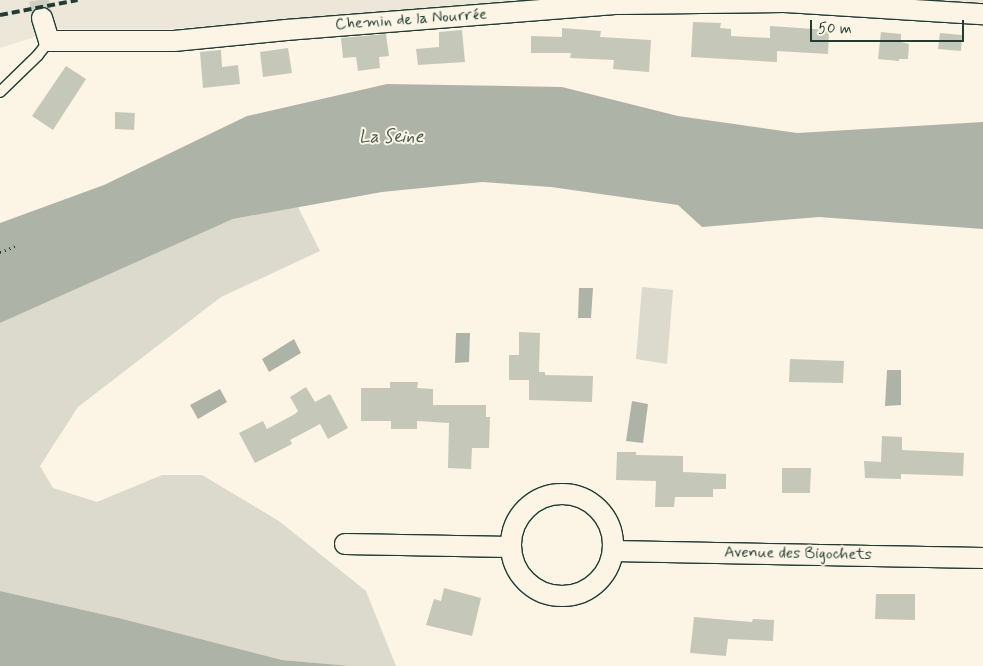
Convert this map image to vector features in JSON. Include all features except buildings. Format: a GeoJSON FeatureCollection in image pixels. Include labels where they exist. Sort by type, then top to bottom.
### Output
{"type":"FeatureCollection","features":[{"type":"Feature","properties":{"kind":"street","name":"Chemin de la Nourrée"},"geometry":{"type":"LineString","coordinates":[[49,41],[174,41],[286,30],[618,4],[784,2],[983,14]]}},
{"type":"Feature","properties":{"kind":"street"},"geometry":{"type":"LineString","coordinates":[[42,18],[49,41]]}},
{"type":"Feature","properties":{"kind":"street"},"geometry":{"type":"LineString","coordinates":[[564,494],[580,497],[595,506],[606,518],[612,534],[613,551],[608,567],[598,581],[585,591],[568,596],[560,596],[535,589],[522,578],[514,563],[511,547],[513,530],[520,515],[533,503],[548,496],[564,494]]}},
{"type":"Feature","properties":{"kind":"street"},"geometry":{"type":"LineString","coordinates":[[345,544],[511,547]]}},
{"type":"Feature","properties":{"kind":"street","name":"Avenue des Bigochets"},"geometry":{"type":"LineString","coordinates":[[613,551],[983,558]]}},
{"type":"Feature","properties":{"kind":"lane"},"geometry":{"type":"LineString","coordinates":[[0,92],[38,55],[49,41]]}},
{"type":"Feature","properties":{"kind":"path"},"geometry":{"type":"LineString","coordinates":[[0,252],[16,246]]}},
{"type":"Feature","properties":{"kind":"shaded area"},"geometry":{"type":"Polygon","coordinates":[[[0,0],[662,0],[166,29],[60,29],[0,48],[0,0]]]}},
{"type":"Feature","properties":{"kind":"shaded area"},"geometry":{"type":"Polygon","coordinates":[[[825,0],[983,0],[983,5],[825,0]]]}},
{"type":"Feature","properties":{"kind":"shaded area"},"geometry":{"type":"Polygon","coordinates":[[[298,207],[320,251],[221,297],[78,407],[40,466],[53,488],[97,502],[162,475],[202,475],[279,521],[366,591],[396,666],[351,666],[282,660],[119,618],[0,591],[0,323],[233,219],[298,207]]]}},
{"type":"Feature","properties":{"kind":"shaded area"},"geometry":{"type":"Polygon","coordinates":[[[642,287],[673,290],[667,364],[636,359],[642,287]]]}},
{"type":"Feature","properties":{"kind":"water","name":"La Seine"},"geometry":{"type":"Polygon","coordinates":[[[387,84],[562,87],[678,116],[797,133],[983,122],[983,229],[819,217],[702,227],[678,205],[551,187],[482,182],[382,192],[233,219],[0,323],[0,223],[104,185],[247,116],[387,84]]]}},
{"type":"Feature","properties":{"kind":"water"},"geometry":{"type":"Polygon","coordinates":[[[579,288],[593,288],[591,318],[578,318],[579,288]]]}},
{"type":"Feature","properties":{"kind":"water"},"geometry":{"type":"Polygon","coordinates":[[[456,333],[470,333],[469,362],[455,363],[456,333]]]}},
{"type":"Feature","properties":{"kind":"water"},"geometry":{"type":"Polygon","coordinates":[[[294,339],[301,353],[269,372],[262,359],[294,339]]]}},
{"type":"Feature","properties":{"kind":"water"},"geometry":{"type":"Polygon","coordinates":[[[887,370],[901,370],[901,405],[885,406],[887,370]]]}},
{"type":"Feature","properties":{"kind":"water"},"geometry":{"type":"Polygon","coordinates":[[[220,389],[227,402],[198,419],[190,405],[220,389]]]}},
{"type":"Feature","properties":{"kind":"water"},"geometry":{"type":"Polygon","coordinates":[[[632,401],[648,404],[643,443],[626,441],[632,401]]]}},
{"type":"Feature","properties":{"kind":"water"},"geometry":{"type":"Polygon","coordinates":[[[0,591],[119,618],[282,660],[351,666],[0,666],[0,591]]]}},
{"type":"Feature","properties":{"kind":"tunnel"},"geometry":{"type":"LineString","coordinates":[[39,0],[42,18]]}},
{"type":"Feature","properties":{"kind":"railway"},"geometry":{"type":"LineString","coordinates":[[0,15],[78,0]]}}]}
